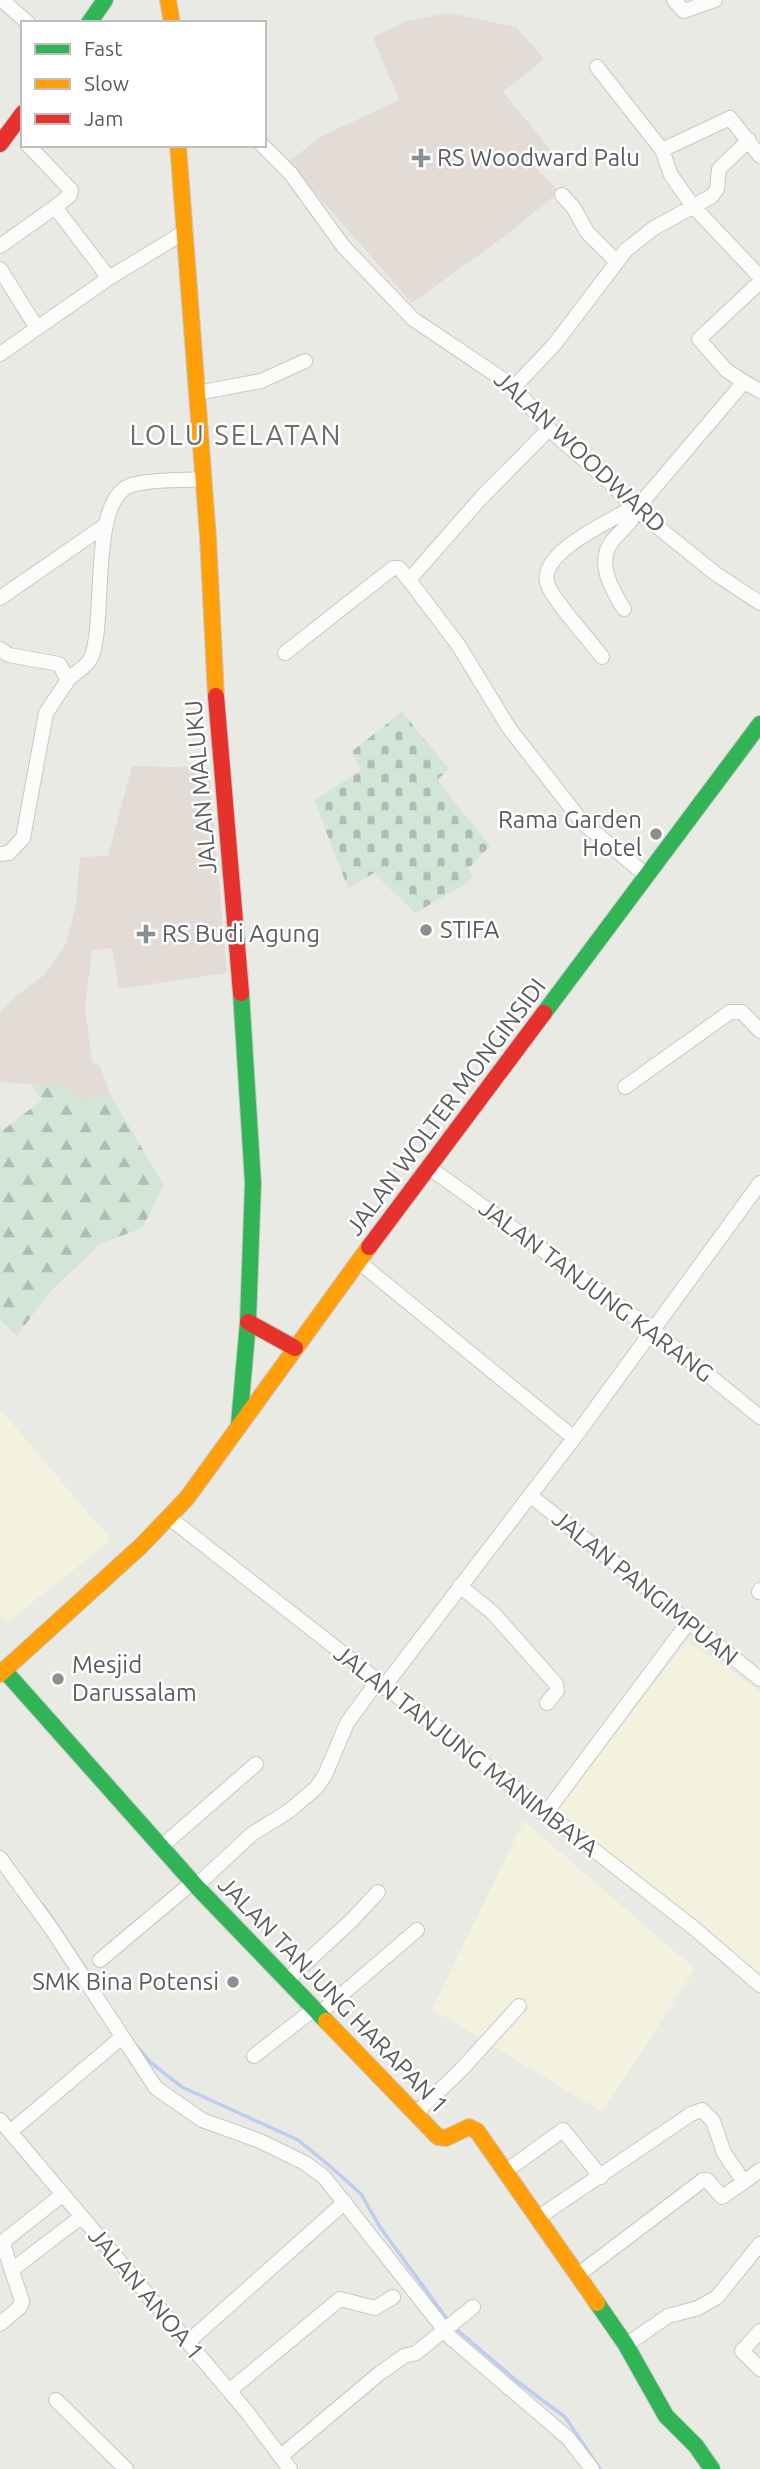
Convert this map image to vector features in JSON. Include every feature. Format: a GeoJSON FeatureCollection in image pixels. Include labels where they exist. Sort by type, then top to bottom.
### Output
{"type":"FeatureCollection","features":[{"type":"Feature","properties":{"kind":"main road"},"geometry":{"type":"LineString","coordinates":[[90,21],[106,0]]}},
{"type":"Feature","properties":{"kind":"main road"},"geometry":{"type":"LineString","coordinates":[[0,144],[17,136]]}},
{"type":"Feature","properties":{"kind":"main road","name":"JALAN MALUKU"},"geometry":{"type":"LineString","coordinates":[[178,147],[217,714],[248,1081],[253,1220],[239,1424]]}},
{"type":"Feature","properties":{"kind":"main road","name":"JALAN WOLTER MONGINSIDI"},"geometry":{"type":"LineString","coordinates":[[2,1672],[170,1519],[760,724]]}},
{"type":"Feature","properties":{"kind":"main road"},"geometry":{"type":"LineString","coordinates":[[248,1322],[295,1348]]}},
{"type":"Feature","properties":{"kind":"main road","name":"JALAN TANJUNG HARAPAN 1"},"geometry":{"type":"LineString","coordinates":[[2,1672],[195,1884],[415,2114],[440,2138],[473,2127],[579,2274],[626,2345],[666,2416],[696,2446],[712,2469]]}},
{"type":"Feature","properties":{"kind":"street"},"geometry":{"type":"LineString","coordinates":[[2,0],[25,21]]}},
{"type":"Feature","properties":{"kind":"street"},"geometry":{"type":"LineString","coordinates":[[674,0],[684,11],[715,0]]}},
{"type":"Feature","properties":{"kind":"street"},"geometry":{"type":"LineString","coordinates":[[597,67],[662,150],[671,175],[692,205],[760,279],[699,339],[726,370],[760,391]]}},
{"type":"Feature","properties":{"kind":"street"},"geometry":{"type":"LineString","coordinates":[[662,150],[730,118],[760,156]]}},
{"type":"Feature","properties":{"kind":"street"},"geometry":{"type":"LineString","coordinates":[[514,387],[554,345],[626,250],[654,228],[715,192],[719,169],[749,140]]}},
{"type":"Feature","properties":{"kind":"street"},"geometry":{"type":"LineString","coordinates":[[0,246],[70,195],[71,190],[30,147]]}},
{"type":"Feature","properties":{"kind":"street","name":"JALAN WOODWARD"},"geometry":{"type":"LineString","coordinates":[[264,147],[291,174],[343,246],[365,265],[413,319],[514,387],[549,429],[635,508],[716,573],[760,603]]}},
{"type":"Feature","properties":{"kind":"street"},"geometry":{"type":"LineString","coordinates":[[562,195],[573,207],[587,232],[617,262]]}},
{"type":"Feature","properties":{"kind":"street"},"geometry":{"type":"LineString","coordinates":[[55,207],[109,278]]}},
{"type":"Feature","properties":{"kind":"street"},"geometry":{"type":"LineString","coordinates":[[0,354],[109,278],[186,231]]}},
{"type":"Feature","properties":{"kind":"street"},"geometry":{"type":"LineString","coordinates":[[0,269],[37,328]]}},
{"type":"Feature","properties":{"kind":"street"},"geometry":{"type":"LineString","coordinates":[[197,393],[261,381],[305,361]]}},
{"type":"Feature","properties":{"kind":"street"},"geometry":{"type":"LineString","coordinates":[[602,657],[556,597],[547,582],[549,569],[562,550],[635,508],[744,382]]}},
{"type":"Feature","properties":{"kind":"street"},"geometry":{"type":"LineString","coordinates":[[409,580],[481,498],[549,429]]}},
{"type":"Feature","properties":{"kind":"street"},"geometry":{"type":"LineString","coordinates":[[0,855],[9,853],[23,838],[46,713],[68,680],[89,662],[97,627],[104,526],[114,499],[130,485],[202,479]]}},
{"type":"Feature","properties":{"kind":"street"},"geometry":{"type":"LineString","coordinates":[[624,609],[612,590],[605,559],[611,542],[631,523],[635,508]]}},
{"type":"Feature","properties":{"kind":"street"},"geometry":{"type":"LineString","coordinates":[[0,598],[104,526]]}},
{"type":"Feature","properties":{"kind":"street"},"geometry":{"type":"LineString","coordinates":[[285,653],[393,568],[399,568],[459,646],[509,728],[583,823],[646,875]]}},
{"type":"Feature","properties":{"kind":"street"},"geometry":{"type":"LineString","coordinates":[[0,649],[9,655],[59,664],[89,662]]}},
{"type":"Feature","properties":{"kind":"street"},"geometry":{"type":"LineString","coordinates":[[59,664],[68,680]]}},
{"type":"Feature","properties":{"kind":"street"},"geometry":{"type":"LineString","coordinates":[[625,1087],[730,1012],[742,1012],[760,1031]]}},
{"type":"Feature","properties":{"kind":"street","name":"JALAN TANJUNG KARANG"},"geometry":{"type":"LineString","coordinates":[[430,1168],[653,1330],[760,1417]]}},
{"type":"Feature","properties":{"kind":"street","name":"JALAN PANGIMPUAN"},"geometry":{"type":"LineString","coordinates":[[100,1959],[195,1884],[252,1834],[289,1811],[316,1788],[325,1775],[347,1723],[531,1496],[760,1183]]}},
{"type":"Feature","properties":{"kind":"street"},"geometry":{"type":"LineString","coordinates":[[359,1262],[574,1438]]}},
{"type":"Feature","properties":{"kind":"street","name":"JALAN PANGIMPUAN"},"geometry":{"type":"LineString","coordinates":[[531,1496],[687,1624],[760,1679]]}},
{"type":"Feature","properties":{"kind":"street","name":"JALAN TANJUNG MANIMBAYA"},"geometry":{"type":"LineString","coordinates":[[170,1519],[695,1929],[760,1985]]}},
{"type":"Feature","properties":{"kind":"street"},"geometry":{"type":"LineString","coordinates":[[460,1586],[493,1613],[556,1684],[557,1691],[547,1703]]}},
{"type":"Feature","properties":{"kind":"street"},"geometry":{"type":"LineString","coordinates":[[545,1814],[687,1624]]}},
{"type":"Feature","properties":{"kind":"street"},"geometry":{"type":"LineString","coordinates":[[161,1847],[256,1764]]}},
{"type":"Feature","properties":{"kind":"street"},"geometry":{"type":"LineString","coordinates":[[0,1858],[53,1931],[121,2038],[161,2092],[212,2125],[260,2141],[305,2163],[324,2177],[456,2343],[568,2438],[592,2469]]}},
{"type":"Feature","properties":{"kind":"street"},"geometry":{"type":"LineString","coordinates":[[287,1980],[351,1922],[378,1892]]}},
{"type":"Feature","properties":{"kind":"street"},"geometry":{"type":"LineString","coordinates":[[254,2056],[316,2011],[417,1930]]}},
{"type":"Feature","properties":{"kind":"street"},"geometry":{"type":"LineString","coordinates":[[415,2114],[461,2070],[519,2006]]}},
{"type":"Feature","properties":{"kind":"street"},"geometry":{"type":"LineString","coordinates":[[5,2126],[121,2038]]}},
{"type":"Feature","properties":{"kind":"street"},"geometry":{"type":"LineString","coordinates":[[539,2217],[691,2114],[702,2110],[713,2121],[724,2153],[744,2182]]}},
{"type":"Feature","properties":{"kind":"street","name":"JALAN ANOA 1"},"geometry":{"type":"LineString","coordinates":[[5,2126],[229,2391],[285,2463]]}},
{"type":"Feature","properties":{"kind":"street"},"geometry":{"type":"LineString","coordinates":[[506,2171],[563,2130],[601,2177]]}},
{"type":"Feature","properties":{"kind":"street"},"geometry":{"type":"LineString","coordinates":[[579,2274],[703,2179],[708,2180],[722,2197],[760,2170]]}},
{"type":"Feature","properties":{"kind":"street"},"geometry":{"type":"LineString","coordinates":[[0,2324],[20,2307],[22,2301],[4,2247],[5,2240],[62,2195]]}},
{"type":"Feature","properties":{"kind":"street"},"geometry":{"type":"LineString","coordinates":[[188,2342],[345,2202]]}},
{"type":"Feature","properties":{"kind":"street"},"geometry":{"type":"LineString","coordinates":[[13,2269],[81,2217]]}},
{"type":"Feature","properties":{"kind":"street"},"geometry":{"type":"LineString","coordinates":[[626,2345],[668,2316],[698,2308],[717,2297],[760,2244]]}},
{"type":"Feature","properties":{"kind":"street"},"geometry":{"type":"LineString","coordinates":[[229,2391],[340,2299],[375,2308],[393,2297]]}},
{"type":"Feature","properties":{"kind":"street"},"geometry":{"type":"LineString","coordinates":[[285,2463],[380,2373],[404,2356],[416,2353],[468,2312]]}},
{"type":"Feature","properties":{"kind":"street"},"geometry":{"type":"LineString","coordinates":[[760,2331],[742,2351],[760,2369]]}},
{"type":"Feature","properties":{"kind":"street"},"geometry":{"type":"LineString","coordinates":[[56,2400],[126,2469]]}},
{"type":"Feature","properties":{"kind":"shaded area","name":"RS Woodward Palu"},"geometry":{"type":"Polygon","coordinates":[[[448,13],[516,27],[544,59],[503,92],[554,154],[537,169],[559,192],[505,236],[412,303],[288,162],[322,136],[399,100],[373,37],[407,21],[448,13]]]}},
{"type":"Feature","properties":{"kind":"shaded area","name":"RS Budi Agung"},"geometry":{"type":"Polygon","coordinates":[[[132,766],[209,768],[227,973],[119,989],[112,948],[92,951],[85,1007],[92,1062],[100,1066],[111,1096],[88,1100],[57,1086],[0,1082],[0,1013],[16,996],[43,976],[66,944],[76,905],[80,857],[108,856],[132,766]]]}},
{"type":"Feature","properties":{"kind":"shaded area"},"geometry":{"type":"Polygon","coordinates":[[[0,1409],[111,1540],[7,1623],[0,1614],[0,1409]]]}},
{"type":"Feature","properties":{"kind":"shaded area"},"geometry":{"type":"Polygon","coordinates":[[[687,1641],[760,1691],[760,1977],[552,1816],[687,1641]]]}},
{"type":"Feature","properties":{"kind":"shaded area"},"geometry":{"type":"Polygon","coordinates":[[[524,1821],[695,1969],[602,2112],[432,2009],[524,1821]]]}},
{"type":"Feature","properties":{"kind":"green space"},"geometry":{"type":"Polygon","coordinates":[[[402,712],[449,769],[437,780],[490,846],[469,868],[473,876],[464,885],[415,913],[374,873],[348,888],[314,800],[361,771],[351,752],[402,712]]]}},
{"type":"Feature","properties":{"kind":"green space"},"geometry":{"type":"Polygon","coordinates":[[[31,1084],[57,1086],[88,1100],[111,1096],[164,1185],[142,1228],[100,1244],[47,1295],[17,1336],[0,1319],[0,1126],[3,1130],[42,1100],[31,1084]]]}},
{"type":"Feature","properties":{"kind":"waterway"},"geometry":{"type":"LineString","coordinates":[[43,1905],[99,1989]]}},
{"type":"Feature","properties":{"kind":"waterway"},"geometry":{"type":"LineString","coordinates":[[136,2045],[150,2062],[182,2087],[298,2140],[331,2167],[361,2194],[380,2227],[450,2323]]}},
{"type":"Feature","properties":{"kind":"waterway"},"geometry":{"type":"LineString","coordinates":[[455,2328],[518,2382],[565,2417],[600,2469]]}},
{"type":"Feature","properties":{"kind":"traffic: fast"},"geometry":{"type":"LineString","coordinates":[[90,21],[105,0]]}},
{"type":"Feature","properties":{"kind":"traffic: fast"},"geometry":{"type":"LineString","coordinates":[[544,1013],[760,724]]}},
{"type":"Feature","properties":{"kind":"traffic: fast"},"geometry":{"type":"LineString","coordinates":[[239,1424],[248,1322],[253,1183],[241,993]]}},
{"type":"Feature","properties":{"kind":"traffic: fast"},"geometry":{"type":"LineString","coordinates":[[4,1670],[196,1886],[326,2021]]}},
{"type":"Feature","properties":{"kind":"traffic: fast"},"geometry":{"type":"LineString","coordinates":[[597,2303],[626,2345],[666,2416],[696,2446],[712,2469]]}},
{"type":"Feature","properties":{"kind":"traffic: slow"},"geometry":{"type":"LineString","coordinates":[[168,0],[172,21]]}},
{"type":"Feature","properties":{"kind":"traffic: slow"},"geometry":{"type":"LineString","coordinates":[[178,147],[208,537],[216,696]]}},
{"type":"Feature","properties":{"kind":"traffic: slow"},"geometry":{"type":"LineString","coordinates":[[0,1674],[141,1546],[187,1498],[369,1247]]}},
{"type":"Feature","properties":{"kind":"traffic: slow"},"geometry":{"type":"LineString","coordinates":[[326,2021],[438,2137],[446,2138],[469,2127],[477,2131],[597,2303]]}},
{"type":"Feature","properties":{"kind":"traffic: jam"},"geometry":{"type":"LineString","coordinates":[[0,144],[21,116]]}},
{"type":"Feature","properties":{"kind":"traffic: jam"},"geometry":{"type":"LineString","coordinates":[[216,696],[241,993]]}},
{"type":"Feature","properties":{"kind":"traffic: jam"},"geometry":{"type":"LineString","coordinates":[[369,1247],[544,1013]]}},
{"type":"Feature","properties":{"kind":"traffic: jam"},"geometry":{"type":"LineString","coordinates":[[248,1322],[295,1348]]}},
{"type":"Feature","properties":{"kind":"place","name":"RS Woodward Palu"},"geometry":{"type":"Point","coordinates":[421,158]}},
{"type":"Feature","properties":{"kind":"place","name":"Rama Garden Hotel"},"geometry":{"type":"Point","coordinates":[656,834]}},
{"type":"Feature","properties":{"kind":"place","name":"STIFA"},"geometry":{"type":"Point","coordinates":[426,930]}},
{"type":"Feature","properties":{"kind":"place","name":"RS Budi Agung"},"geometry":{"type":"Point","coordinates":[146,934]}},
{"type":"Feature","properties":{"kind":"place","name":"Mesjid Darussalam"},"geometry":{"type":"Point","coordinates":[58,1679]}},
{"type":"Feature","properties":{"kind":"place","name":"SMK Bina Potensi"},"geometry":{"type":"Point","coordinates":[233,1982]}},
{"type":"Feature","properties":{"kind":"district","name":"LOLU SELATAN"},"geometry":{"type":"Point","coordinates":[236,435]}}]}
